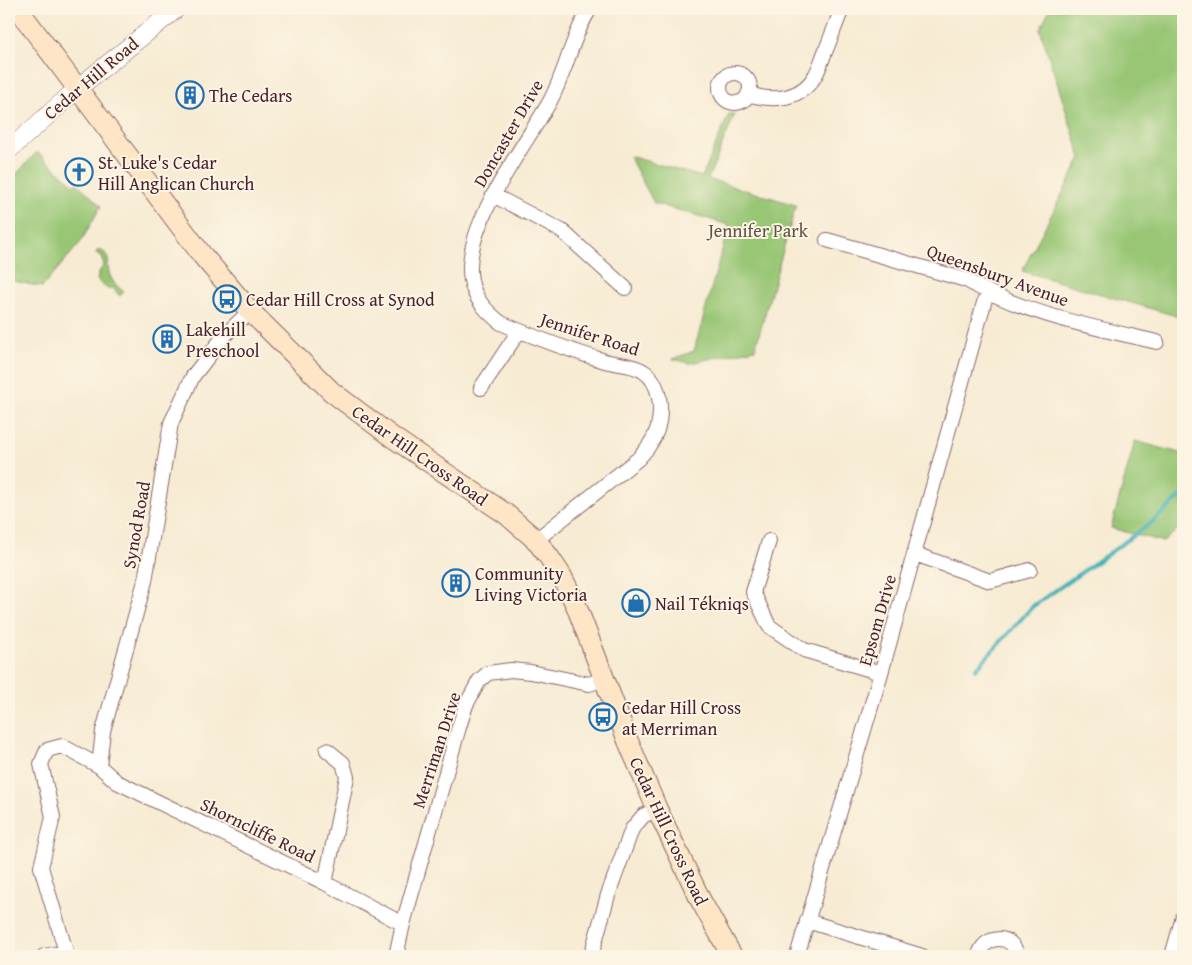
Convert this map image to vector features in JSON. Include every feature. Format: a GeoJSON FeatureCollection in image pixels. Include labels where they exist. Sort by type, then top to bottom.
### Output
{"type":"FeatureCollection","features":[{"type":"Feature","properties":{"kind":"main road","name":"Cedar Hill Cross Road"},"geometry":{"type":"LineString","coordinates":[[18,9],[202,256],[250,311],[332,392],[392,437],[506,514],[536,540],[549,557],[576,605],[628,741],[657,809],[701,901],[732,956]]}},
{"type":"Feature","properties":{"kind":"street","name":"Cedar Hill Road"},"geometry":{"type":"LineString","coordinates":[[9,150],[78,88],[176,9]]}},
{"type":"Feature","properties":{"kind":"street","name":"Doncaster Drive"},"geometry":{"type":"LineString","coordinates":[[471,280],[471,261],[475,241],[493,195],[550,101],[574,38],[590,9]]}},
{"type":"Feature","properties":{"kind":"street"},"geometry":{"type":"LineString","coordinates":[[748,94],[765,99],[783,98],[796,94],[808,86],[816,74],[842,9]]}},
{"type":"Feature","properties":{"kind":"street"},"geometry":{"type":"LineString","coordinates":[[493,195],[562,231],[625,288]]}},
{"type":"Feature","properties":{"kind":"street","name":"Queensbury Avenue"},"geometry":{"type":"LineString","coordinates":[[827,240],[966,280],[987,292],[1072,321],[1157,342]]}},
{"type":"Feature","properties":{"kind":"street","name":"Jennifer Road"},"geometry":{"type":"LineString","coordinates":[[471,280],[477,298],[488,313],[501,323],[604,361],[634,367],[651,377],[656,387],[660,415],[657,430],[650,446],[638,459],[536,540]]}},
{"type":"Feature","properties":{"kind":"street","name":"Epsom Drive"},"geometry":{"type":"LineString","coordinates":[[797,956],[881,673],[987,292]]}},
{"type":"Feature","properties":{"kind":"street","name":"Synod Road"},"geometry":{"type":"LineString","coordinates":[[99,766],[103,731],[147,573],[172,423],[192,376],[225,335],[250,311]]}},
{"type":"Feature","properties":{"kind":"street"},"geometry":{"type":"LineString","coordinates":[[481,388],[519,331]]}},
{"type":"Feature","properties":{"kind":"street"},"geometry":{"type":"LineString","coordinates":[[769,541],[753,592],[769,626],[804,650],[881,673]]}},
{"type":"Feature","properties":{"kind":"street"},"geometry":{"type":"LineString","coordinates":[[915,554],[990,581],[1030,570]]}},
{"type":"Feature","properties":{"kind":"street","name":"Merriman Drive"},"geometry":{"type":"LineString","coordinates":[[396,956],[403,924],[466,705],[479,680],[488,673],[511,670],[531,672],[589,684],[604,679]]}},
{"type":"Feature","properties":{"kind":"street","name":"Shorncliffe Road"},"geometry":{"type":"LineString","coordinates":[[69,954],[41,867],[53,817],[41,764],[47,750],[62,746],[99,766],[117,782],[325,883],[403,924]]}},
{"type":"Feature","properties":{"kind":"street"},"geometry":{"type":"LineString","coordinates":[[325,883],[347,777],[343,764],[327,750]]}},
{"type":"Feature","properties":{"kind":"street"},"geometry":{"type":"LineString","coordinates":[[590,956],[608,895],[632,829],[643,816],[657,809]]}},
{"type":"Feature","properties":{"kind":"street"},"geometry":{"type":"LineString","coordinates":[[1172,956],[1183,917]]}},
{"type":"Feature","properties":{"kind":"street"},"geometry":{"type":"LineString","coordinates":[[807,921],[922,956]]}},
{"type":"Feature","properties":{"kind":"street"},"geometry":{"type":"LineString","coordinates":[[979,956],[987,942],[998,938],[1010,942],[1017,956]]}},
{"type":"Feature","properties":{"kind":"street"},"geometry":{"type":"LineString","coordinates":[[44,956],[69,954]]}},
{"type":"Feature","properties":{"kind":"green space"},"geometry":{"type":"Polygon","coordinates":[[[1050,9],[1183,9],[1183,318],[1022,271],[1081,158],[1040,29],[1050,9]]]}},
{"type":"Feature","properties":{"kind":"green space","name":"Jennifer Park"},"geometry":{"type":"Polygon","coordinates":[[[729,114],[735,114],[708,179],[796,205],[755,349],[690,363],[673,359],[694,351],[729,225],[654,203],[629,156],[702,177],[729,114]]]}},
{"type":"Feature","properties":{"kind":"green space"},"geometry":{"type":"Polygon","coordinates":[[[37,152],[74,185],[77,183],[101,206],[80,243],[42,287],[9,280],[9,182],[37,152]]]}},
{"type":"Feature","properties":{"kind":"green space"},"geometry":{"type":"Polygon","coordinates":[[[98,250],[106,254],[110,276],[114,283],[124,292],[120,296],[112,287],[109,290],[97,280],[100,270],[104,266],[102,256],[96,253],[98,250]]]}},
{"type":"Feature","properties":{"kind":"green space"},"geometry":{"type":"Polygon","coordinates":[[[1135,441],[1183,454],[1183,525],[1163,542],[1111,528],[1135,441]]]}},
{"type":"Feature","properties":{"kind":"waterway"},"geometry":{"type":"LineString","coordinates":[[976,669],[1033,606],[1152,522],[1183,495]]}},
{"type":"Feature","properties":{"kind":"place","name":"The Cedars"},"geometry":{"type":"Point","coordinates":[190,95]}},
{"type":"Feature","properties":{"kind":"place","name":"St. Luke's Cedar Hill Anglican Church"},"geometry":{"type":"Point","coordinates":[79,172]}},
{"type":"Feature","properties":{"kind":"place","name":"Cedar Hill Cross at Synod"},"geometry":{"type":"Point","coordinates":[227,299]}},
{"type":"Feature","properties":{"kind":"place","name":"Lakehill Preschool"},"geometry":{"type":"Point","coordinates":[167,339]}},
{"type":"Feature","properties":{"kind":"place","name":"Community Living Victoria"},"geometry":{"type":"Point","coordinates":[456,583]}},
{"type":"Feature","properties":{"kind":"place","name":"Nail Tékniqs"},"geometry":{"type":"Point","coordinates":[636,603]}},
{"type":"Feature","properties":{"kind":"place","name":"Cedar Hill Cross at Merriman"},"geometry":{"type":"Point","coordinates":[603,717]}}]}
